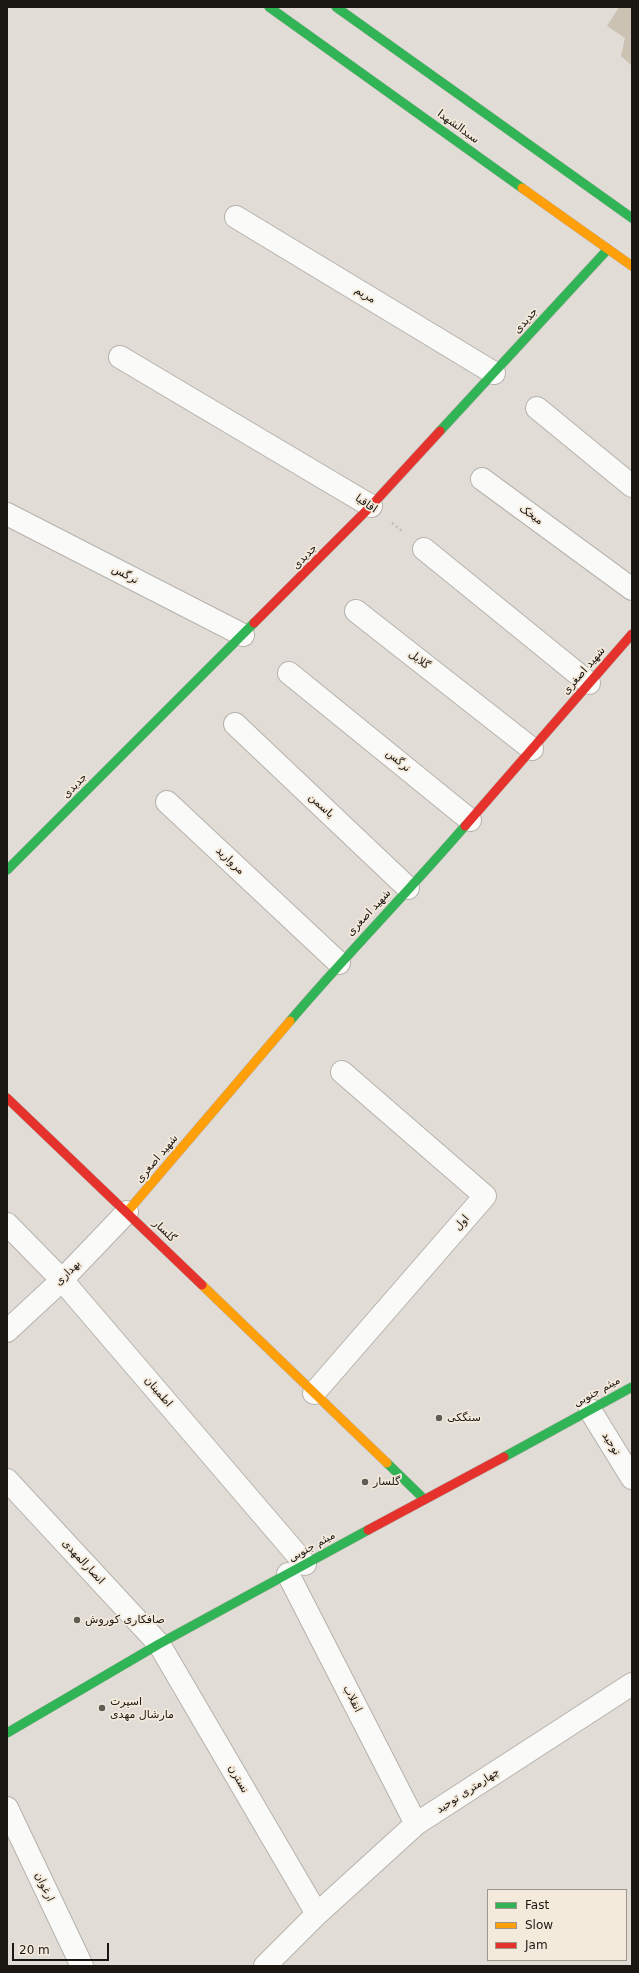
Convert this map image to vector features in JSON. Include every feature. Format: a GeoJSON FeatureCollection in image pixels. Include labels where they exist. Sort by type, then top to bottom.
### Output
{"type":"FeatureCollection","features":[{"type":"Feature","properties":{"kind":"street","name":"سیدالشهدا"},"geometry":{"type":"LineString","coordinates":[[269,7],[632,266]]}},
{"type":"Feature","properties":{"kind":"street"},"geometry":{"type":"LineString","coordinates":[[336,7],[632,218]]}},
{"type":"Feature","properties":{"kind":"street","name":"مریم"},"geometry":{"type":"LineString","coordinates":[[236,217],[494,373]]}},
{"type":"Feature","properties":{"kind":"street","name":"جدیدی"},"geometry":{"type":"LineString","coordinates":[[7,870],[244,636],[372,506],[608,249]]}},
{"type":"Feature","properties":{"kind":"street","name":"اقاقیا"},"geometry":{"type":"LineString","coordinates":[[120,357],[372,506]]}},
{"type":"Feature","properties":{"kind":"street"},"geometry":{"type":"LineString","coordinates":[[537,408],[632,486]]}},
{"type":"Feature","properties":{"kind":"street","name":"میخک"},"geometry":{"type":"LineString","coordinates":[[482,479],[632,589]]}},
{"type":"Feature","properties":{"kind":"street","name":"نرگس"},"geometry":{"type":"LineString","coordinates":[[7,514],[244,636]]}},
{"type":"Feature","properties":{"kind":"street"},"geometry":{"type":"LineString","coordinates":[[424,550],[590,682]]}},
{"type":"Feature","properties":{"kind":"street","name":"گلایل"},"geometry":{"type":"LineString","coordinates":[[356,611],[532,749]]}},
{"type":"Feature","properties":{"kind":"street","name":"شهید اصغری"},"geometry":{"type":"LineString","coordinates":[[127,1212],[339,963],[408,888],[427,870],[632,634]]}},
{"type":"Feature","properties":{"kind":"street","name":"نرگس"},"geometry":{"type":"LineString","coordinates":[[289,673],[470,820]]}},
{"type":"Feature","properties":{"kind":"street","name":"یاسمن"},"geometry":{"type":"LineString","coordinates":[[235,724],[408,888]]}},
{"type":"Feature","properties":{"kind":"street","name":"مروارید"},"geometry":{"type":"LineString","coordinates":[[167,802],[339,963]]}},
{"type":"Feature","properties":{"kind":"street","name":"اول"},"geometry":{"type":"LineString","coordinates":[[314,1393],[485,1196],[342,1072]]}},
{"type":"Feature","properties":{"kind":"street","name":"گلسار"},"geometry":{"type":"LineString","coordinates":[[7,1098],[127,1212],[424,1500]]}},
{"type":"Feature","properties":{"kind":"street","name":"بهداری"},"geometry":{"type":"LineString","coordinates":[[7,1331],[62,1280],[127,1212]]}},
{"type":"Feature","properties":{"kind":"street","name":"اطمینان"},"geometry":{"type":"LineString","coordinates":[[7,1224],[62,1280],[297,1569]]}},
{"type":"Feature","properties":{"kind":"street","name":"میثم جنوبی"},"geometry":{"type":"LineString","coordinates":[[7,1733],[159,1644],[632,1387]]}},
{"type":"Feature","properties":{"kind":"street","name":"توحید"},"geometry":{"type":"LineString","coordinates":[[590,1410],[632,1478]]}},
{"type":"Feature","properties":{"kind":"street","name":"انصارالمهدی"},"geometry":{"type":"LineString","coordinates":[[9,1487],[159,1644]]}},
{"type":"Feature","properties":{"kind":"street","name":"انقلاب"},"geometry":{"type":"LineString","coordinates":[[297,1569],[416,1824]]}},
{"type":"Feature","properties":{"kind":"street","name":"نسترن"},"geometry":{"type":"LineString","coordinates":[[159,1644],[317,1914]]}},
{"type":"Feature","properties":{"kind":"street","name":"چهارمتری توحید"},"geometry":{"type":"LineString","coordinates":[[317,1914],[416,1824],[632,1684]]}},
{"type":"Feature","properties":{"kind":"street","name":"ارغوان"},"geometry":{"type":"LineString","coordinates":[[7,1808],[82,1966]]}},
{"type":"Feature","properties":{"kind":"street"},"geometry":{"type":"LineString","coordinates":[[265,1966],[317,1914]]}},
{"type":"Feature","properties":{"kind":"path","name":"اقاقیا"},"geometry":{"type":"LineString","coordinates":[[372,506],[424,550]]}},
{"type":"Feature","properties":{"kind":"building"},"geometry":{"type":"Polygon","coordinates":[[[619,7],[632,7],[632,66],[621,56],[625,38],[607,26],[619,7]]]}},
{"type":"Feature","properties":{"kind":"traffic: fast"},"geometry":{"type":"LineString","coordinates":[[269,7],[522,188]]}},
{"type":"Feature","properties":{"kind":"traffic: fast"},"geometry":{"type":"LineString","coordinates":[[336,7],[632,218]]}},
{"type":"Feature","properties":{"kind":"traffic: fast"},"geometry":{"type":"LineString","coordinates":[[440,431],[608,249]]}},
{"type":"Feature","properties":{"kind":"traffic: fast"},"geometry":{"type":"LineString","coordinates":[[7,870],[254,623]]}},
{"type":"Feature","properties":{"kind":"traffic: fast"},"geometry":{"type":"LineString","coordinates":[[290,1021],[465,826]]}},
{"type":"Feature","properties":{"kind":"traffic: fast"},"geometry":{"type":"LineString","coordinates":[[504,1457],[632,1387]]}},
{"type":"Feature","properties":{"kind":"traffic: fast"},"geometry":{"type":"LineString","coordinates":[[387,1463],[424,1499]]}},
{"type":"Feature","properties":{"kind":"traffic: fast"},"geometry":{"type":"LineString","coordinates":[[7,1733],[159,1644],[368,1530]]}},
{"type":"Feature","properties":{"kind":"traffic: slow"},"geometry":{"type":"LineString","coordinates":[[522,188],[632,266]]}},
{"type":"Feature","properties":{"kind":"traffic: slow"},"geometry":{"type":"LineString","coordinates":[[127,1212],[290,1021]]}},
{"type":"Feature","properties":{"kind":"traffic: slow"},"geometry":{"type":"LineString","coordinates":[[202,1285],[387,1463]]}},
{"type":"Feature","properties":{"kind":"traffic: jam"},"geometry":{"type":"LineString","coordinates":[[254,623],[371,506],[440,431]]}},
{"type":"Feature","properties":{"kind":"traffic: jam"},"geometry":{"type":"LineString","coordinates":[[465,826],[632,634]]}},
{"type":"Feature","properties":{"kind":"traffic: jam"},"geometry":{"type":"LineString","coordinates":[[7,1098],[202,1285]]}},
{"type":"Feature","properties":{"kind":"traffic: jam"},"geometry":{"type":"LineString","coordinates":[[368,1530],[504,1457]]}},
{"type":"Feature","properties":{"kind":"place","name":"سنگکی"},"geometry":{"type":"Point","coordinates":[439,1418]}},
{"type":"Feature","properties":{"kind":"place","name":"گلسار"},"geometry":{"type":"Point","coordinates":[365,1482]}},
{"type":"Feature","properties":{"kind":"place","name":"صافکاری کوروش"},"geometry":{"type":"Point","coordinates":[77,1620]}},
{"type":"Feature","properties":{"kind":"place","name":"اسپرت مارشال مهدی"},"geometry":{"type":"Point","coordinates":[102,1708]}}]}
